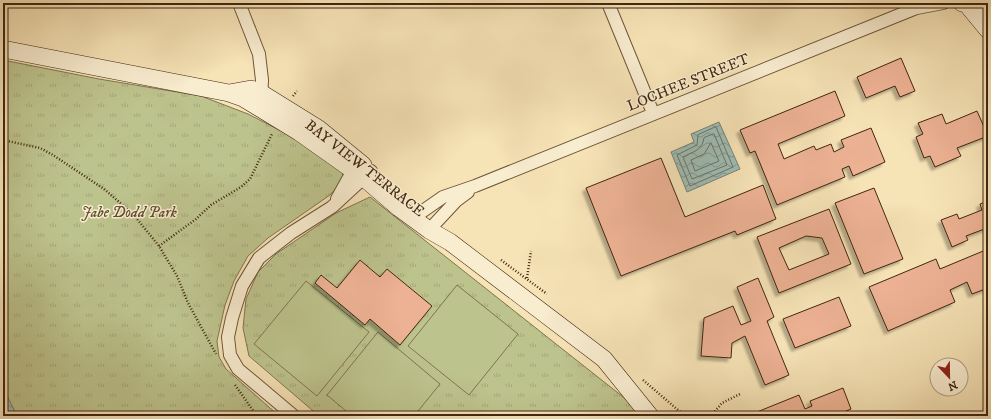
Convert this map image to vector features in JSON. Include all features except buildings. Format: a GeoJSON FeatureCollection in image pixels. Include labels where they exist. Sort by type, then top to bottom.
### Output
{"type":"FeatureCollection","features":[{"type":"Feature","properties":{"kind":"street"},"geometry":{"type":"LineString","coordinates":[[239,3],[259,54],[256,98]]}},
{"type":"Feature","properties":{"kind":"street"},"geometry":{"type":"LineString","coordinates":[[608,3],[653,113]]}},
{"type":"Feature","properties":{"kind":"street","name":"LOCHEE STREET"},"geometry":{"type":"LineString","coordinates":[[417,216],[443,197],[475,186],[919,6],[943,3]]}},
{"type":"Feature","properties":{"kind":"street"},"geometry":{"type":"LineString","coordinates":[[975,4],[988,13]]}},
{"type":"Feature","properties":{"kind":"street"},"geometry":{"type":"LineString","coordinates":[[975,4],[988,30]]}},
{"type":"Feature","properties":{"kind":"street","name":"BAY VIEW TERRACE"},"geometry":{"type":"LineString","coordinates":[[3,49],[229,94],[256,98],[282,114],[362,170],[450,242],[604,359],[627,390],[650,416]]}},
{"type":"Feature","properties":{"kind":"street"},"geometry":{"type":"LineString","coordinates":[[294,416],[238,369],[230,355],[228,337],[232,318],[242,286],[259,258],[291,233],[332,207],[362,170]]}},
{"type":"Feature","properties":{"kind":"street","name":"LOCHEE STREET"},"geometry":{"type":"LineString","coordinates":[[432,227],[456,201],[475,186]]}},
{"type":"Feature","properties":{"kind":"street","name":"BAY VIEW TERRACE"},"geometry":{"type":"LineString","coordinates":[[627,390],[642,416]]}},
{"type":"Feature","properties":{"kind":"path"},"geometry":{"type":"LineString","coordinates":[[159,246],[196,219],[211,205],[241,187],[250,179],[282,114],[296,91]]}},
{"type":"Feature","properties":{"kind":"path"},"geometry":{"type":"LineString","coordinates":[[3,140],[40,148],[104,189],[133,214],[159,246],[177,276],[188,303],[217,357]]}},
{"type":"Feature","properties":{"kind":"path"},"geometry":{"type":"LineString","coordinates":[[527,278],[531,251]]}},
{"type":"Feature","properties":{"kind":"path"},"geometry":{"type":"LineString","coordinates":[[233,382],[257,416]]}},
{"type":"Feature","properties":{"kind":"path"},"geometry":{"type":"LineString","coordinates":[[711,416],[722,403],[740,394]]}},
{"type":"Feature","properties":{"kind":"green space","name":"Jabe Dodd Park"},"geometry":{"type":"Polygon","coordinates":[[[3,60],[99,79],[201,96],[248,114],[289,135],[343,170],[342,182],[330,195],[268,238],[248,256],[234,281],[225,305],[217,341],[219,357],[226,369],[279,416],[17,416],[3,388],[3,60]]]}},
{"type":"Feature","properties":{"kind":"green space"},"geometry":{"type":"Polygon","coordinates":[[[370,197],[632,404],[639,416],[319,416],[249,356],[243,328],[246,299],[258,272],[276,254],[336,213],[370,197]]]}},
{"type":"Feature","properties":{"kind":"green space"},"geometry":{"type":"Polygon","coordinates":[[[306,281],[369,332],[317,396],[254,344],[306,281]]]}},
{"type":"Feature","properties":{"kind":"green space"},"geometry":{"type":"Polygon","coordinates":[[[457,285],[518,334],[469,395],[408,346],[457,285]]]}},
{"type":"Feature","properties":{"kind":"green space"},"geometry":{"type":"Polygon","coordinates":[[[378,332],[440,384],[414,416],[352,416],[327,395],[378,332]]]}},
{"type":"Feature","properties":{"kind":"water"},"geometry":{"type":"Polygon","coordinates":[[[719,122],[740,169],[687,192],[671,152],[694,142],[691,134],[719,122]]]}},
{"type":"Feature","properties":{"kind":"water"},"geometry":{"type":"Polygon","coordinates":[[[3,388],[17,416],[3,416],[3,388]]]}}]}
